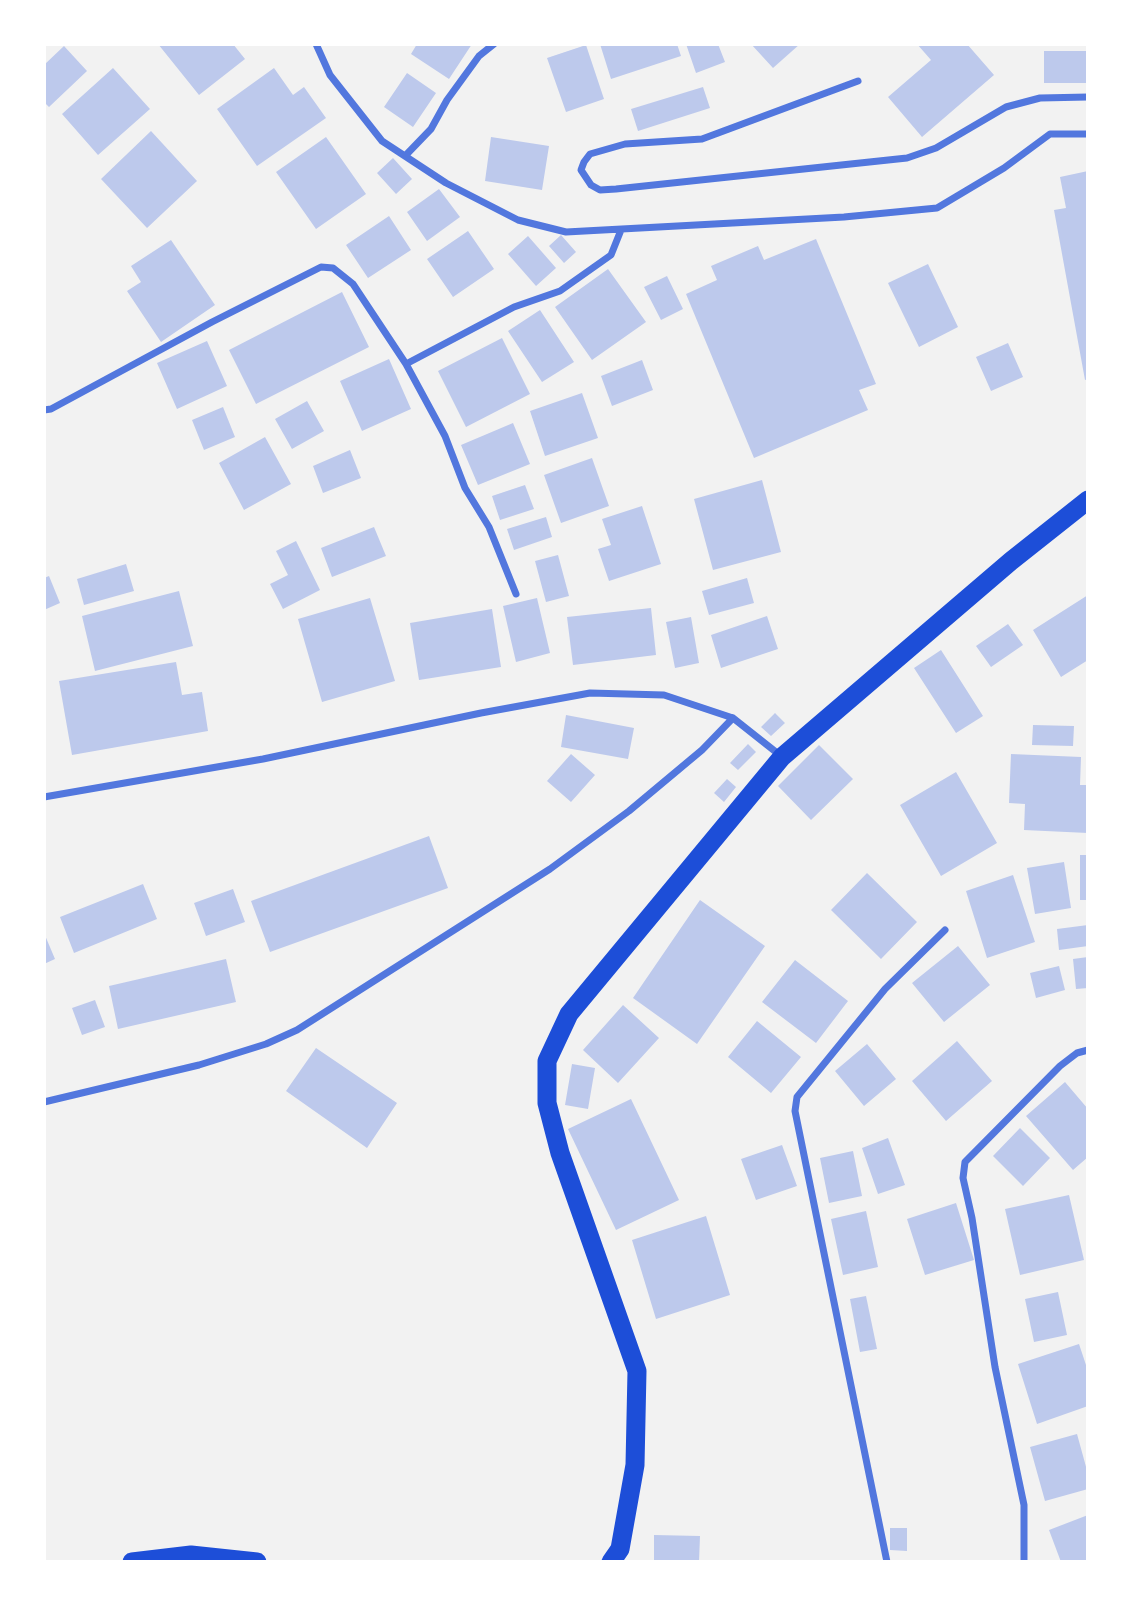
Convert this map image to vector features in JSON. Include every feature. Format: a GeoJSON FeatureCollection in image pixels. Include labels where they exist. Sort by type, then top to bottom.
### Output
{"type":"FeatureCollection","features":[{"type":"Feature","properties":{"kind":"highway"},"geometry":{"type":"LineString","coordinates":[[618,1555],[635,1465],[637,1371],[560,1153],[547,1103],[547,1062],[569,1014],[782,757],[1011,561],[1088,500]]}},
{"type":"Feature","properties":{"kind":"highway"},"geometry":{"type":"LineString","coordinates":[[132,1562],[191,1555],[257,1562]]}},
{"type":"Feature","properties":{"kind":"street"},"geometry":{"type":"LineString","coordinates":[[316,44],[330,75],[382,141],[446,183],[518,220],[566,232],[844,217],[937,208],[1004,168],[1049,134],[1088,134]]}},
{"type":"Feature","properties":{"kind":"street"},"geometry":{"type":"LineString","coordinates":[[405,156],[431,129],[447,100],[479,56],[494,44]]}},
{"type":"Feature","properties":{"kind":"street"},"geometry":{"type":"LineString","coordinates":[[858,81],[702,139],[625,144],[590,154],[581,170],[591,185],[600,190],[907,158],[936,148],[1014,104],[1040,98],[1088,97]]}},
{"type":"Feature","properties":{"kind":"street"},"geometry":{"type":"LineString","coordinates":[[407,364],[514,307],[560,291],[611,255],[621,230]]}},
{"type":"Feature","properties":{"kind":"street"},"geometry":{"type":"LineString","coordinates":[[44,410],[51,409],[321,267],[333,268],[353,284],[407,364],[445,436],[465,488],[489,527],[516,594]]}},
{"type":"Feature","properties":{"kind":"street"},"geometry":{"type":"LineString","coordinates":[[44,797],[263,759],[481,713],[590,694],[664,695],[733,718],[782,757]]}},
{"type":"Feature","properties":{"kind":"street"},"geometry":{"type":"LineString","coordinates":[[44,1102],[199,1065],[266,1044],[297,1030],[550,869],[629,811],[702,750],[733,718]]}},
{"type":"Feature","properties":{"kind":"street"},"geometry":{"type":"LineString","coordinates":[[887,1562],[795,1111],[797,1097],[885,989],[945,930]]}},
{"type":"Feature","properties":{"kind":"street"},"geometry":{"type":"LineString","coordinates":[[1024,1562],[1024,1505],[995,1367],[972,1218],[963,1178],[965,1163],[1060,1066],[1077,1053],[1088,1049]]}},
{"type":"Feature","properties":{"kind":"building"},"geometry":{"type":"Polygon","coordinates":[[[158,44],[233,44],[245,59],[199,95],[158,44]]]}},
{"type":"Feature","properties":{"kind":"building"},"geometry":{"type":"Polygon","coordinates":[[[417,44],[472,44],[449,79],[411,54],[417,44]]]}},
{"type":"Feature","properties":{"kind":"building"},"geometry":{"type":"Polygon","coordinates":[[[600,44],[677,44],[681,56],[611,79],[600,44]]]}},
{"type":"Feature","properties":{"kind":"building"},"geometry":{"type":"Polygon","coordinates":[[[686,44],[718,44],[725,62],[696,73],[686,44]]]}},
{"type":"Feature","properties":{"kind":"building"},"geometry":{"type":"Polygon","coordinates":[[[751,44],[800,44],[773,68],[751,44]]]}},
{"type":"Feature","properties":{"kind":"building"},"geometry":{"type":"Polygon","coordinates":[[[917,44],[967,44],[994,75],[922,137],[888,97],[931,60],[917,44]]]}},
{"type":"Feature","properties":{"kind":"building"},"geometry":{"type":"Polygon","coordinates":[[[586,45],[604,99],[566,112],[547,58],[586,45]]]}},
{"type":"Feature","properties":{"kind":"building"},"geometry":{"type":"Polygon","coordinates":[[[64,46],[87,71],[49,107],[44,102],[44,65],[64,46]]]}},
{"type":"Feature","properties":{"kind":"building"},"geometry":{"type":"Polygon","coordinates":[[[1044,51],[1088,51],[1088,83],[1044,83],[1044,51]]]}},
{"type":"Feature","properties":{"kind":"building"},"geometry":{"type":"Polygon","coordinates":[[[113,68],[150,109],[98,155],[62,114],[113,68]]]}},
{"type":"Feature","properties":{"kind":"building"},"geometry":{"type":"Polygon","coordinates":[[[274,68],[293,95],[304,87],[326,118],[257,166],[217,109],[274,68]]]}},
{"type":"Feature","properties":{"kind":"building"},"geometry":{"type":"Polygon","coordinates":[[[407,73],[436,93],[413,127],[384,107],[407,73]]]}},
{"type":"Feature","properties":{"kind":"building"},"geometry":{"type":"Polygon","coordinates":[[[703,87],[710,108],[638,131],[631,109],[703,87]]]}},
{"type":"Feature","properties":{"kind":"building"},"geometry":{"type":"Polygon","coordinates":[[[151,131],[197,181],[147,228],[101,179],[151,131]]]}},
{"type":"Feature","properties":{"kind":"building"},"geometry":{"type":"Polygon","coordinates":[[[326,137],[366,194],[316,229],[276,172],[326,137]]]}},
{"type":"Feature","properties":{"kind":"building"},"geometry":{"type":"Polygon","coordinates":[[[491,137],[549,146],[542,190],[485,181],[491,137]]]}},
{"type":"Feature","properties":{"kind":"building"},"geometry":{"type":"Polygon","coordinates":[[[393,158],[412,179],[396,194],[377,173],[393,158]]]}},
{"type":"Feature","properties":{"kind":"building"},"geometry":{"type":"Polygon","coordinates":[[[1088,171],[1088,379],[1085,380],[1054,210],[1066,208],[1060,177],[1088,171]]]}},
{"type":"Feature","properties":{"kind":"building"},"geometry":{"type":"Polygon","coordinates":[[[439,189],[460,217],[427,241],[407,212],[439,189]]]}},
{"type":"Feature","properties":{"kind":"building"},"geometry":{"type":"Polygon","coordinates":[[[389,216],[411,250],[368,278],[346,245],[389,216]]]}},
{"type":"Feature","properties":{"kind":"building"},"geometry":{"type":"Polygon","coordinates":[[[468,231],[494,269],[453,297],[427,259],[468,231]]]}},
{"type":"Feature","properties":{"kind":"building"},"geometry":{"type":"Polygon","coordinates":[[[561,235],[576,252],[564,263],[549,246],[561,235]]]}},
{"type":"Feature","properties":{"kind":"building"},"geometry":{"type":"Polygon","coordinates":[[[528,236],[556,268],[536,286],[508,254],[528,236]]]}},
{"type":"Feature","properties":{"kind":"building"},"geometry":{"type":"Polygon","coordinates":[[[816,239],[876,384],[859,390],[868,410],[754,458],[686,294],[717,280],[711,266],[758,246],[764,260],[816,239]]]}},
{"type":"Feature","properties":{"kind":"building"},"geometry":{"type":"Polygon","coordinates":[[[171,240],[215,305],[161,342],[127,291],[141,282],[131,266],[171,240]]]}},
{"type":"Feature","properties":{"kind":"building"},"geometry":{"type":"Polygon","coordinates":[[[928,264],[958,327],[919,347],[888,283],[928,264]]]}},
{"type":"Feature","properties":{"kind":"building"},"geometry":{"type":"Polygon","coordinates":[[[608,269],[646,322],[592,360],[555,307],[608,269]]]}},
{"type":"Feature","properties":{"kind":"building"},"geometry":{"type":"Polygon","coordinates":[[[667,276],[683,309],[661,320],[644,287],[667,276]]]}},
{"type":"Feature","properties":{"kind":"building"},"geometry":{"type":"Polygon","coordinates":[[[342,292],[369,347],[256,404],[229,350],[342,292]]]}},
{"type":"Feature","properties":{"kind":"building"},"geometry":{"type":"Polygon","coordinates":[[[540,310],[574,362],[542,382],[508,331],[540,310]]]}},
{"type":"Feature","properties":{"kind":"building"},"geometry":{"type":"Polygon","coordinates":[[[502,338],[530,394],[466,427],[438,371],[502,338]]]}},
{"type":"Feature","properties":{"kind":"building"},"geometry":{"type":"Polygon","coordinates":[[[207,341],[227,386],[177,409],[157,363],[207,341]]]}},
{"type":"Feature","properties":{"kind":"building"},"geometry":{"type":"Polygon","coordinates":[[[1008,343],[1023,377],[991,391],[976,357],[1008,343]]]}},
{"type":"Feature","properties":{"kind":"building"},"geometry":{"type":"Polygon","coordinates":[[[389,359],[411,409],[362,431],[340,381],[389,359]]]}},
{"type":"Feature","properties":{"kind":"building"},"geometry":{"type":"Polygon","coordinates":[[[642,360],[653,390],[612,406],[601,376],[642,360]]]}},
{"type":"Feature","properties":{"kind":"building"},"geometry":{"type":"Polygon","coordinates":[[[582,393],[598,438],[545,456],[530,411],[582,393]]]}},
{"type":"Feature","properties":{"kind":"building"},"geometry":{"type":"Polygon","coordinates":[[[307,401],[324,431],[292,449],[275,419],[307,401]]]}},
{"type":"Feature","properties":{"kind":"building"},"geometry":{"type":"Polygon","coordinates":[[[223,407],[235,437],[204,450],[192,420],[223,407]]]}},
{"type":"Feature","properties":{"kind":"building"},"geometry":{"type":"Polygon","coordinates":[[[513,423],[530,464],[478,485],[461,445],[513,423]]]}},
{"type":"Feature","properties":{"kind":"building"},"geometry":{"type":"Polygon","coordinates":[[[265,437],[291,484],[244,510],[219,463],[265,437]]]}},
{"type":"Feature","properties":{"kind":"building"},"geometry":{"type":"Polygon","coordinates":[[[350,450],[361,478],[323,493],[313,466],[350,450]]]}},
{"type":"Feature","properties":{"kind":"building"},"geometry":{"type":"Polygon","coordinates":[[[592,458],[609,506],[561,523],[544,475],[592,458]]]}},
{"type":"Feature","properties":{"kind":"building"},"geometry":{"type":"Polygon","coordinates":[[[762,480],[781,552],[713,570],[694,499],[762,480]]]}},
{"type":"Feature","properties":{"kind":"building"},"geometry":{"type":"Polygon","coordinates":[[[525,485],[534,509],[500,520],[492,496],[525,485]]]}},
{"type":"Feature","properties":{"kind":"building"},"geometry":{"type":"Polygon","coordinates":[[[642,506],[661,564],[609,581],[598,549],[611,545],[602,519],[642,506]]]}},
{"type":"Feature","properties":{"kind":"building"},"geometry":{"type":"Polygon","coordinates":[[[546,517],[552,537],[514,550],[507,529],[546,517]]]}},
{"type":"Feature","properties":{"kind":"building"},"geometry":{"type":"Polygon","coordinates":[[[374,527],[386,556],[332,577],[321,548],[374,527]]]}},
{"type":"Feature","properties":{"kind":"building"},"geometry":{"type":"Polygon","coordinates":[[[296,541],[320,590],[283,609],[270,584],[288,575],[276,551],[296,541]]]}},
{"type":"Feature","properties":{"kind":"building"},"geometry":{"type":"Polygon","coordinates":[[[558,555],[569,596],[546,602],[535,561],[558,555]]]}},
{"type":"Feature","properties":{"kind":"building"},"geometry":{"type":"Polygon","coordinates":[[[126,564],[134,591],[84,605],[77,579],[126,564]]]}},
{"type":"Feature","properties":{"kind":"building"},"geometry":{"type":"Polygon","coordinates":[[[49,576],[60,603],[44,610],[44,578],[49,576]]]}},
{"type":"Feature","properties":{"kind":"building"},"geometry":{"type":"Polygon","coordinates":[[[747,578],[754,603],[709,615],[702,591],[747,578]]]}},
{"type":"Feature","properties":{"kind":"building"},"geometry":{"type":"Polygon","coordinates":[[[179,591],[193,646],[95,671],[82,616],[179,591]]]}},
{"type":"Feature","properties":{"kind":"building"},"geometry":{"type":"Polygon","coordinates":[[[1088,595],[1088,660],[1061,677],[1033,630],[1088,595]]]}},
{"type":"Feature","properties":{"kind":"building"},"geometry":{"type":"Polygon","coordinates":[[[370,598],[395,681],[322,702],[298,619],[370,598]]]}},
{"type":"Feature","properties":{"kind":"building"},"geometry":{"type":"Polygon","coordinates":[[[537,598],[550,653],[516,662],[503,606],[537,598]]]}},
{"type":"Feature","properties":{"kind":"building"},"geometry":{"type":"Polygon","coordinates":[[[651,608],[656,655],[573,665],[567,617],[651,608]]]}},
{"type":"Feature","properties":{"kind":"building"},"geometry":{"type":"Polygon","coordinates":[[[492,609],[501,667],[419,680],[410,623],[492,609]]]}},
{"type":"Feature","properties":{"kind":"building"},"geometry":{"type":"Polygon","coordinates":[[[767,616],[778,649],[721,668],[711,635],[767,616]]]}},
{"type":"Feature","properties":{"kind":"building"},"geometry":{"type":"Polygon","coordinates":[[[691,617],[699,663],[675,668],[666,622],[691,617]]]}},
{"type":"Feature","properties":{"kind":"building"},"geometry":{"type":"Polygon","coordinates":[[[1008,624],[1023,645],[991,667],[976,646],[1008,624]]]}},
{"type":"Feature","properties":{"kind":"building"},"geometry":{"type":"Polygon","coordinates":[[[941,650],[983,716],[956,733],[914,668],[941,650]]]}},
{"type":"Feature","properties":{"kind":"building"},"geometry":{"type":"Polygon","coordinates":[[[176,662],[182,695],[202,692],[208,731],[72,755],[59,681],[176,662]]]}},
{"type":"Feature","properties":{"kind":"building"},"geometry":{"type":"Polygon","coordinates":[[[775,713],[785,723],[771,736],[761,727],[775,713]]]}},
{"type":"Feature","properties":{"kind":"building"},"geometry":{"type":"Polygon","coordinates":[[[566,715],[634,728],[628,759],[561,747],[566,715]]]}},
{"type":"Feature","properties":{"kind":"building"},"geometry":{"type":"Polygon","coordinates":[[[1033,725],[1074,726],[1073,746],[1032,745],[1033,725]]]}},
{"type":"Feature","properties":{"kind":"building"},"geometry":{"type":"Polygon","coordinates":[[[748,744],[756,752],[738,770],[730,763],[748,744]]]}},
{"type":"Feature","properties":{"kind":"building"},"geometry":{"type":"Polygon","coordinates":[[[819,745],[853,779],[811,820],[778,786],[819,745]]]}},
{"type":"Feature","properties":{"kind":"building"},"geometry":{"type":"Polygon","coordinates":[[[571,754],[595,775],[571,802],[547,781],[571,754]]]}},
{"type":"Feature","properties":{"kind":"building"},"geometry":{"type":"Polygon","coordinates":[[[1011,754],[1081,757],[1080,785],[1088,785],[1088,833],[1024,830],[1025,804],[1009,803],[1011,754]]]}},
{"type":"Feature","properties":{"kind":"building"},"geometry":{"type":"Polygon","coordinates":[[[956,772],[997,843],[941,876],[900,805],[956,772]]]}},
{"type":"Feature","properties":{"kind":"building"},"geometry":{"type":"Polygon","coordinates":[[[727,779],[736,787],[724,802],[714,793],[727,779]]]}},
{"type":"Feature","properties":{"kind":"building"},"geometry":{"type":"Polygon","coordinates":[[[429,836],[448,888],[270,952],[251,901],[429,836]]]}},
{"type":"Feature","properties":{"kind":"building"},"geometry":{"type":"Polygon","coordinates":[[[1080,855],[1088,855],[1088,900],[1080,900],[1080,855]]]}},
{"type":"Feature","properties":{"kind":"building"},"geometry":{"type":"Polygon","coordinates":[[[1064,862],[1071,908],[1035,914],[1027,868],[1064,862]]]}},
{"type":"Feature","properties":{"kind":"building"},"geometry":{"type":"Polygon","coordinates":[[[867,873],[917,922],[881,959],[831,910],[867,873]]]}},
{"type":"Feature","properties":{"kind":"building"},"geometry":{"type":"Polygon","coordinates":[[[1013,875],[1035,942],[987,958],[966,891],[1013,875]]]}},
{"type":"Feature","properties":{"kind":"building"},"geometry":{"type":"Polygon","coordinates":[[[143,884],[157,919],[74,953],[60,917],[143,884]]]}},
{"type":"Feature","properties":{"kind":"building"},"geometry":{"type":"Polygon","coordinates":[[[233,889],[245,922],[206,936],[194,903],[233,889]]]}},
{"type":"Feature","properties":{"kind":"building"},"geometry":{"type":"Polygon","coordinates":[[[700,900],[765,946],[697,1044],[633,998],[700,900]]]}},
{"type":"Feature","properties":{"kind":"building"},"geometry":{"type":"Polygon","coordinates":[[[1088,925],[1088,946],[1059,950],[1057,929],[1088,925]]]}},
{"type":"Feature","properties":{"kind":"building"},"geometry":{"type":"Polygon","coordinates":[[[44,933],[55,959],[44,964],[44,933]]]}},
{"type":"Feature","properties":{"kind":"building"},"geometry":{"type":"Polygon","coordinates":[[[958,946],[990,985],[944,1022],[912,983],[958,946]]]}},
{"type":"Feature","properties":{"kind":"building"},"geometry":{"type":"Polygon","coordinates":[[[1088,957],[1088,988],[1076,989],[1073,959],[1088,957]]]}},
{"type":"Feature","properties":{"kind":"building"},"geometry":{"type":"Polygon","coordinates":[[[226,959],[236,1002],[118,1029],[109,986],[226,959]]]}},
{"type":"Feature","properties":{"kind":"building"},"geometry":{"type":"Polygon","coordinates":[[[795,960],[848,1001],[816,1043],[762,1002],[795,960]]]}},
{"type":"Feature","properties":{"kind":"building"},"geometry":{"type":"Polygon","coordinates":[[[1059,966],[1065,990],[1036,998],[1030,973],[1059,966]]]}},
{"type":"Feature","properties":{"kind":"building"},"geometry":{"type":"Polygon","coordinates":[[[95,1000],[105,1027],[82,1035],[72,1008],[95,1000]]]}},
{"type":"Feature","properties":{"kind":"building"},"geometry":{"type":"Polygon","coordinates":[[[623,1005],[659,1038],[618,1083],[583,1050],[623,1005]]]}},
{"type":"Feature","properties":{"kind":"building"},"geometry":{"type":"Polygon","coordinates":[[[757,1021],[801,1057],[771,1093],[728,1057],[757,1021]]]}},
{"type":"Feature","properties":{"kind":"building"},"geometry":{"type":"Polygon","coordinates":[[[957,1041],[992,1081],[946,1121],[912,1081],[957,1041]]]}},
{"type":"Feature","properties":{"kind":"building"},"geometry":{"type":"Polygon","coordinates":[[[867,1044],[896,1079],[864,1106],[835,1071],[867,1044]]]}},
{"type":"Feature","properties":{"kind":"building"},"geometry":{"type":"Polygon","coordinates":[[[316,1048],[397,1103],[367,1148],[286,1091],[316,1048]]]}},
{"type":"Feature","properties":{"kind":"building"},"geometry":{"type":"Polygon","coordinates":[[[572,1064],[595,1068],[588,1109],[565,1105],[572,1064]]]}},
{"type":"Feature","properties":{"kind":"building"},"geometry":{"type":"Polygon","coordinates":[[[1065,1082],[1088,1109],[1088,1157],[1073,1170],[1026,1116],[1065,1082]]]}},
{"type":"Feature","properties":{"kind":"building"},"geometry":{"type":"Polygon","coordinates":[[[631,1099],[679,1200],[616,1230],[568,1129],[631,1099]]]}},
{"type":"Feature","properties":{"kind":"building"},"geometry":{"type":"Polygon","coordinates":[[[1020,1128],[1050,1158],[1023,1186],[993,1156],[1020,1128]]]}},
{"type":"Feature","properties":{"kind":"building"},"geometry":{"type":"Polygon","coordinates":[[[888,1138],[905,1185],[878,1194],[862,1148],[888,1138]]]}},
{"type":"Feature","properties":{"kind":"building"},"geometry":{"type":"Polygon","coordinates":[[[782,1145],[797,1186],[756,1200],[741,1159],[782,1145]]]}},
{"type":"Feature","properties":{"kind":"building"},"geometry":{"type":"Polygon","coordinates":[[[853,1151],[862,1196],[829,1203],[820,1158],[853,1151]]]}},
{"type":"Feature","properties":{"kind":"building"},"geometry":{"type":"Polygon","coordinates":[[[1069,1195],[1084,1260],[1020,1275],[1005,1209],[1069,1195]]]}},
{"type":"Feature","properties":{"kind":"building"},"geometry":{"type":"Polygon","coordinates":[[[956,1203],[974,1260],[925,1275],[907,1219],[956,1203]]]}},
{"type":"Feature","properties":{"kind":"building"},"geometry":{"type":"Polygon","coordinates":[[[866,1211],[878,1267],[843,1275],[831,1219],[866,1211]]]}},
{"type":"Feature","properties":{"kind":"building"},"geometry":{"type":"Polygon","coordinates":[[[706,1216],[730,1295],[656,1319],[632,1240],[706,1216]]]}},
{"type":"Feature","properties":{"kind":"building"},"geometry":{"type":"Polygon","coordinates":[[[1058,1292],[1067,1335],[1034,1342],[1025,1299],[1058,1292]]]}},
{"type":"Feature","properties":{"kind":"building"},"geometry":{"type":"Polygon","coordinates":[[[866,1296],[877,1349],[860,1352],[850,1299],[866,1296]]]}},
{"type":"Feature","properties":{"kind":"building"},"geometry":{"type":"Polygon","coordinates":[[[1079,1344],[1088,1371],[1088,1406],[1037,1424],[1018,1364],[1079,1344]]]}},
{"type":"Feature","properties":{"kind":"building"},"geometry":{"type":"Polygon","coordinates":[[[1077,1434],[1088,1474],[1088,1489],[1045,1501],[1030,1447],[1077,1434]]]}},
{"type":"Feature","properties":{"kind":"building"},"geometry":{"type":"Polygon","coordinates":[[[1088,1515],[1088,1562],[1061,1562],[1049,1530],[1088,1515]]]}},
{"type":"Feature","properties":{"kind":"building"},"geometry":{"type":"Polygon","coordinates":[[[890,1528],[907,1528],[907,1551],[890,1550],[890,1528]]]}},
{"type":"Feature","properties":{"kind":"building"},"geometry":{"type":"Polygon","coordinates":[[[654,1535],[700,1536],[699,1562],[654,1562],[654,1535]]]}}]}
